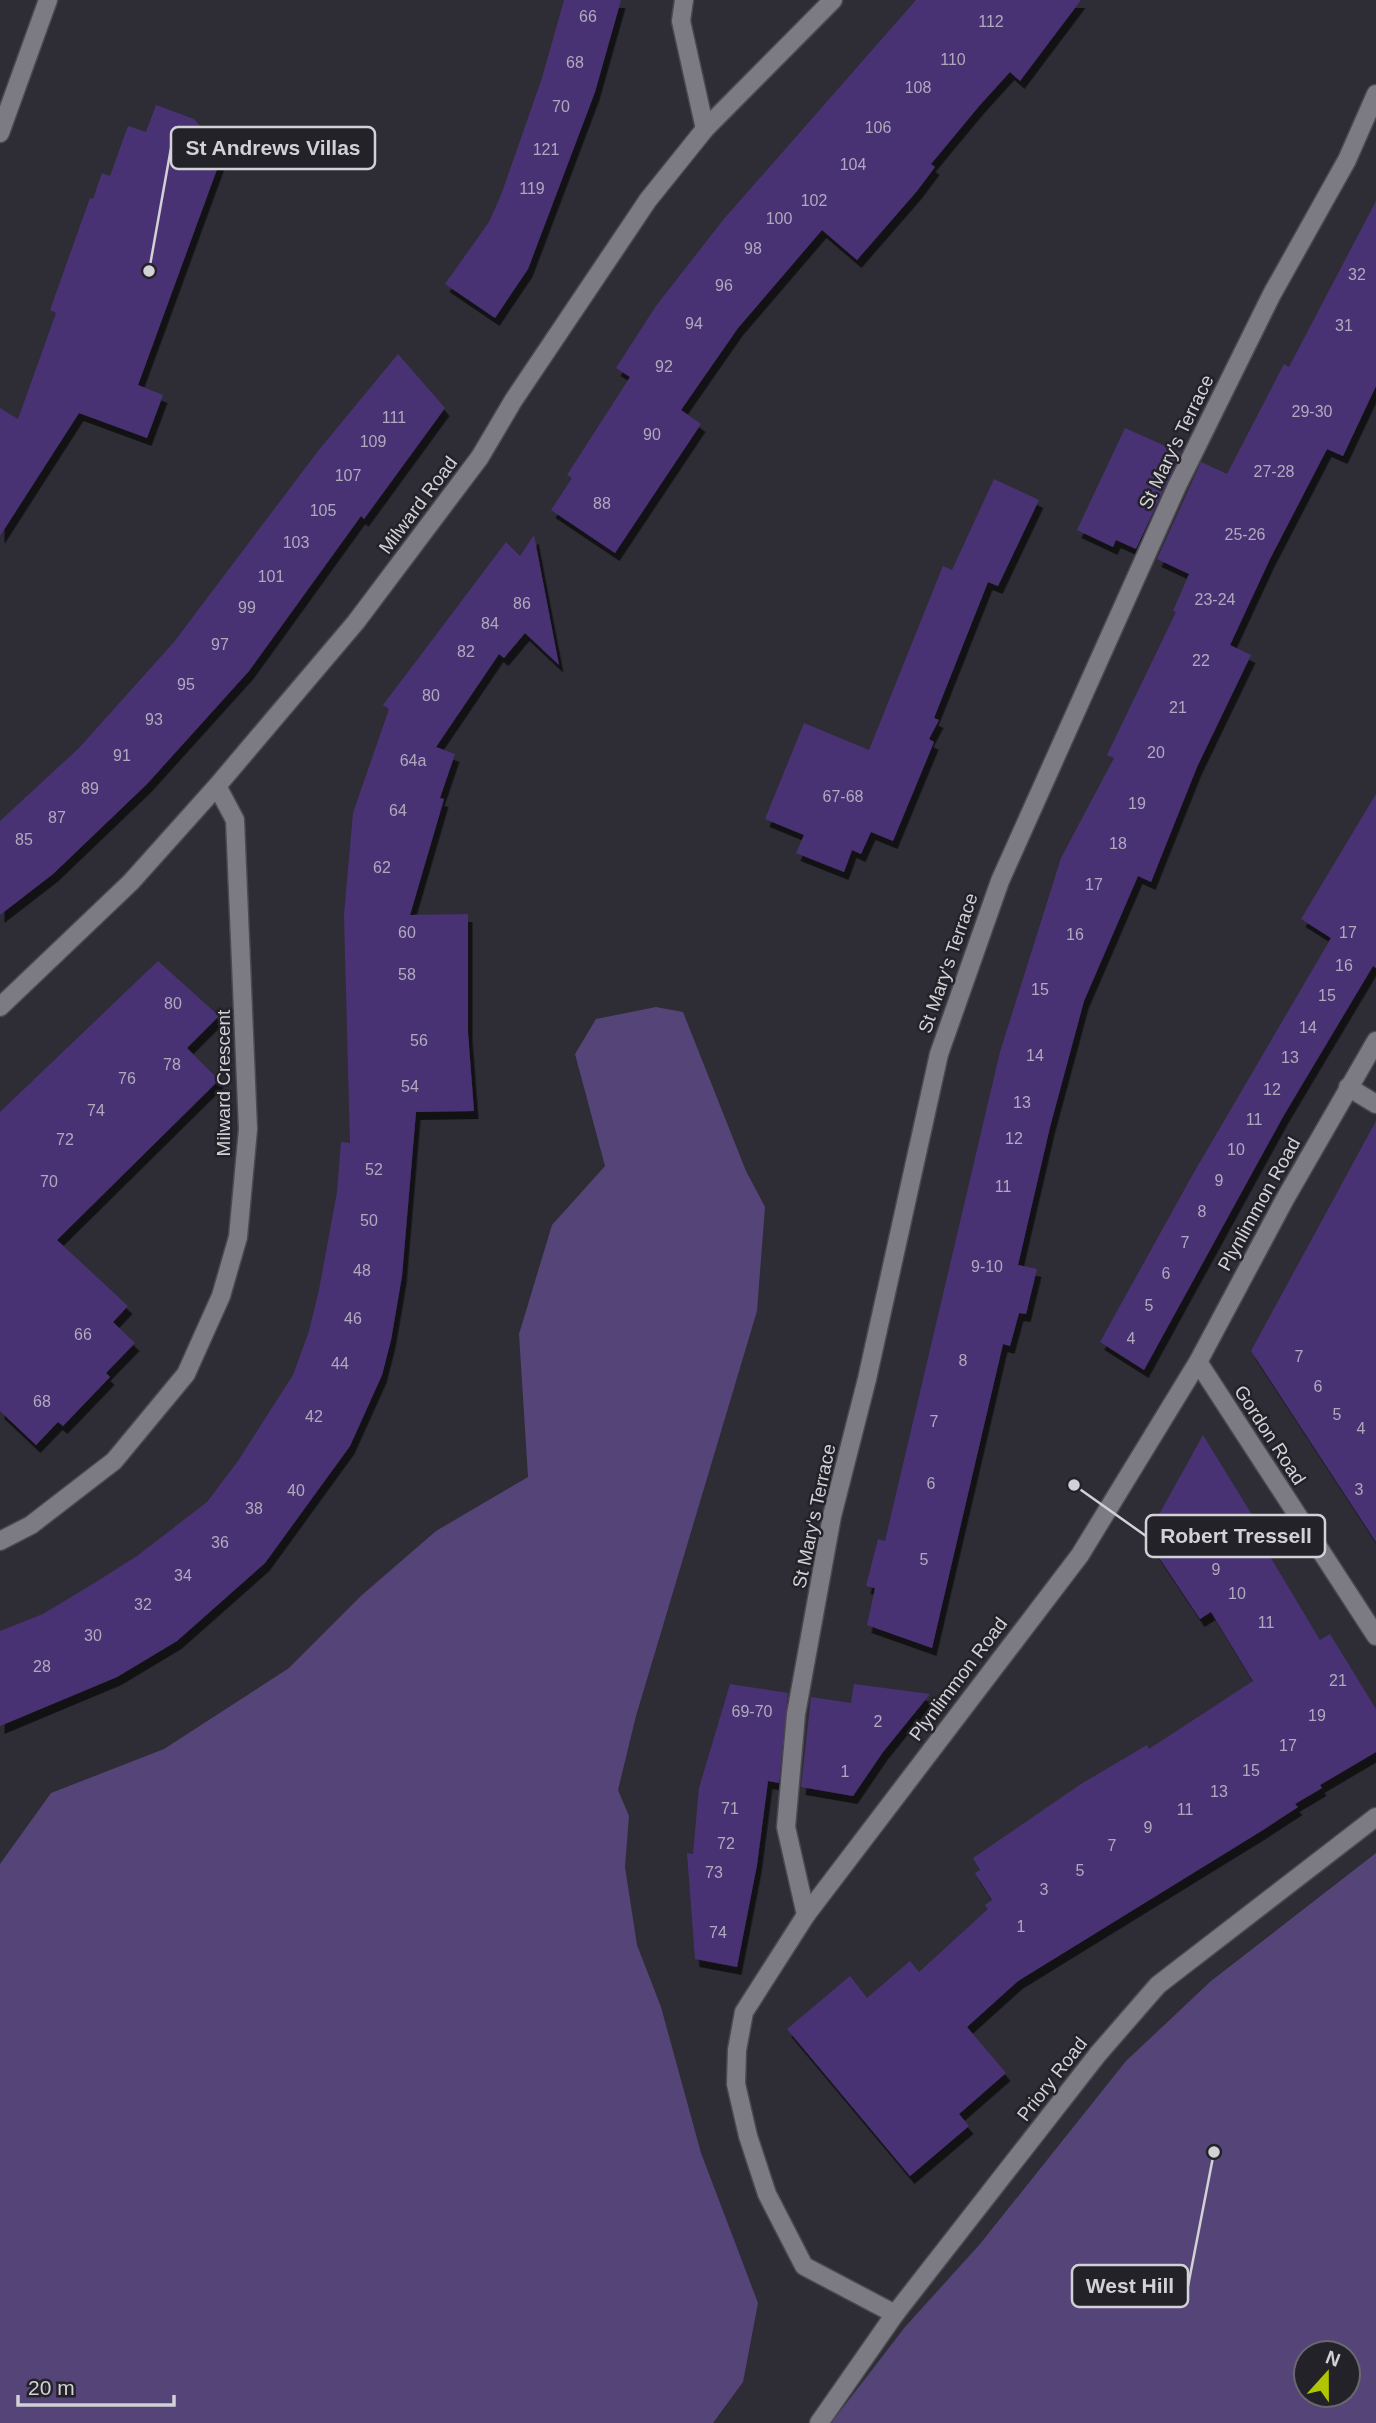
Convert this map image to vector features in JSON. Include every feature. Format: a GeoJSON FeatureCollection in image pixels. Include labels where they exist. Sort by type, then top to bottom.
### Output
{"type":"FeatureCollection","features":[{"type":"Feature","properties":{"kind":"street"},"geometry":{"type":"LineString","coordinates":[[0,133],[48,0]]}},
{"type":"Feature","properties":{"kind":"street"},"geometry":{"type":"LineString","coordinates":[[684,0],[681,21],[705,129]]}},
{"type":"Feature","properties":{"kind":"street","name":"Milward Road"},"geometry":{"type":"LineString","coordinates":[[0,1007],[131,882],[217,786],[356,622],[480,457],[513,401],[648,200],[705,129],[833,0]]}},
{"type":"Feature","properties":{"kind":"street","name":"St Mary's Terrace"},"geometry":{"type":"LineString","coordinates":[[806,1915],[786,1827],[796,1714],[832,1516],[867,1379],[939,1054],[1000,881],[1171,498],[1272,294],[1347,160],[1376,94]]}},
{"type":"Feature","properties":{"kind":"street","name":"Milward Crescent"},"geometry":{"type":"LineString","coordinates":[[0,1541],[32,1525],[114,1461],[186,1374],[221,1297],[238,1237],[248,1129],[235,820],[217,786]]}},
{"type":"Feature","properties":{"kind":"street","name":"Plynlimmon Road"},"geometry":{"type":"LineString","coordinates":[[895,2314],[804,2266],[767,2194],[748,2136],[736,2084],[737,2050],[744,2012],[806,1915],[1080,1555],[1198,1362],[1348,1087],[1376,1041]]}},
{"type":"Feature","properties":{"kind":"street"},"geometry":{"type":"LineString","coordinates":[[1348,1087],[1376,1104]]}},
{"type":"Feature","properties":{"kind":"street","name":"Gordon Road"},"geometry":{"type":"LineString","coordinates":[[1198,1362],[1376,1636]]}},
{"type":"Feature","properties":{"kind":"street","name":"Priory Road"},"geometry":{"type":"LineString","coordinates":[[819,2423],[895,2314],[1098,2054],[1158,1985],[1376,1817]]}},
{"type":"Feature","properties":{"kind":"shaded area"},"geometry":{"type":"Polygon","coordinates":[[[656,1007],[683,1012],[746,1171],[765,1207],[757,1311],[636,1716],[618,1790],[629,1816],[625,1867],[637,1945],[661,2007],[701,2153],[758,2303],[743,2382],[713,2423],[0,2423],[0,1864],[51,1793],[164,1749],[289,1668],[362,1595],[436,1531],[528,1477],[519,1334],[552,1225],[605,1166],[575,1054],[596,1019],[656,1007]]]}},
{"type":"Feature","properties":{"kind":"shaded area"},"geometry":{"type":"Polygon","coordinates":[[[1376,1853],[1376,2423],[831,2423],[905,2327],[980,2244],[1126,2061],[1211,1981],[1376,1853]]]}},
{"type":"Feature","properties":{"kind":"building"},"geometry":{"type":"Polygon","coordinates":[[[564,0],[621,0],[595,92],[528,269],[495,318],[445,284],[489,222],[501,195],[542,78],[564,0]]]}},
{"type":"Feature","properties":{"kind":"building"},"geometry":{"type":"Polygon","coordinates":[[[916,0],[1081,0],[1020,81],[1010,72],[980,105],[931,164],[935,167],[917,191],[857,260],[822,230],[738,328],[681,410],[701,424],[615,553],[551,510],[572,478],[567,475],[630,377],[616,368],[656,306],[723,220],[916,0]]]}},
{"type":"Feature","properties":{"kind":"building"},"geometry":{"type":"Polygon","coordinates":[[[156,105],[194,119],[223,153],[138,385],[163,395],[147,438],[79,413],[0,536],[0,408],[18,419],[56,313],[50,310],[90,198],[93,199],[102,173],[110,176],[128,126],[146,132],[156,105]]]}},
{"type":"Feature","properties":{"kind":"building"},"geometry":{"type":"Polygon","coordinates":[[[1376,201],[1376,386],[1343,456],[1327,449],[1270,559],[1230,645],[1251,655],[1197,767],[1151,882],[1138,876],[1084,1001],[1050,1127],[1018,1265],[1037,1269],[1026,1314],[1019,1313],[1010,1346],[1003,1344],[932,1648],[867,1625],[875,1588],[866,1586],[878,1539],[885,1541],[1000,1052],[1061,858],[1114,758],[1107,755],[1176,612],[1173,611],[1189,574],[1157,559],[1201,462],[1227,474],[1284,364],[1289,367],[1376,201]]]}},
{"type":"Feature","properties":{"kind":"building"},"geometry":{"type":"Polygon","coordinates":[[[398,354],[445,408],[364,519],[361,516],[249,671],[147,784],[53,874],[0,915],[0,821],[79,748],[174,642],[318,451],[398,354]]]}},
{"type":"Feature","properties":{"kind":"building"},"geometry":{"type":"Polygon","coordinates":[[[1125,428],[1181,453],[1136,549],[1116,540],[1113,547],[1077,530],[1125,428]]]}},
{"type":"Feature","properties":{"kind":"building"},"geometry":{"type":"Polygon","coordinates":[[[994,479],[1039,500],[998,586],[988,582],[934,718],[939,720],[929,739],[934,742],[893,841],[871,832],[861,854],[852,850],[844,872],[796,853],[804,835],[765,819],[804,723],[869,750],[943,566],[952,570],[994,479]]]}},
{"type":"Feature","properties":{"kind":"building"},"geometry":{"type":"Polygon","coordinates":[[[534,535],[559,665],[525,633],[504,658],[499,654],[436,747],[455,754],[440,798],[444,799],[410,915],[468,914],[468,1033],[474,1111],[416,1112],[402,1276],[382,1375],[350,1446],[265,1563],[177,1641],[117,1677],[0,1726],[0,1631],[43,1614],[96,1582],[137,1556],[207,1502],[238,1461],[293,1375],[309,1331],[319,1290],[337,1192],[341,1142],[350,1143],[344,915],[353,813],[389,709],[383,705],[506,542],[520,556],[534,535]]]}},
{"type":"Feature","properties":{"kind":"building"},"geometry":{"type":"Polygon","coordinates":[[[1376,794],[1376,968],[1373,966],[1284,1115],[1144,1370],[1100,1342],[1193,1174],[1331,938],[1301,919],[1376,794]]]}},
{"type":"Feature","properties":{"kind":"building"},"geometry":{"type":"Polygon","coordinates":[[[158,961],[219,1016],[187,1048],[219,1080],[57,1240],[128,1306],[113,1322],[135,1343],[106,1373],[110,1377],[63,1426],[58,1422],[36,1445],[0,1411],[0,1112],[158,961]]]}},
{"type":"Feature","properties":{"kind":"building"},"geometry":{"type":"Polygon","coordinates":[[[1376,1121],[1376,1542],[1251,1351],[1376,1121]]]}},
{"type":"Feature","properties":{"kind":"building"},"geometry":{"type":"Polygon","coordinates":[[[1203,1435],[1254,1518],[1249,1521],[1320,1640],[1330,1634],[1376,1709],[1376,1752],[1320,1785],[1322,1788],[1295,1804],[1298,1807],[1263,1830],[1018,1981],[967,2027],[1006,2073],[959,2114],[969,2126],[910,2176],[787,2029],[850,1976],[867,1998],[910,1961],[919,1972],[988,1909],[985,1905],[992,1900],[975,1873],[980,1870],[973,1858],[1081,1784],[1147,1745],[1149,1749],[1253,1681],[1211,1612],[1200,1619],[1146,1538],[1203,1435]]]}},
{"type":"Feature","properties":{"kind":"building"},"geometry":{"type":"Polygon","coordinates":[[[730,1684],[788,1693],[779,1783],[768,1781],[757,1865],[737,1967],[695,1959],[687,1853],[693,1854],[699,1788],[730,1684]]]}},
{"type":"Feature","properties":{"kind":"building"},"geometry":{"type":"Polygon","coordinates":[[[854,1684],[930,1694],[883,1752],[853,1796],[801,1787],[811,1697],[851,1703],[854,1684]]]}},
{"type":"Feature","properties":{"kind":"place","name":"St Andrews Villas"},"geometry":{"type":"Point","coordinates":[149,271]}},
{"type":"Feature","properties":{"kind":"place","name":"Robert Tressell"},"geometry":{"type":"Point","coordinates":[1074,1485]}},
{"type":"Feature","properties":{"kind":"place","name":"West Hill"},"geometry":{"type":"Point","coordinates":[1214,2152]}}]}
